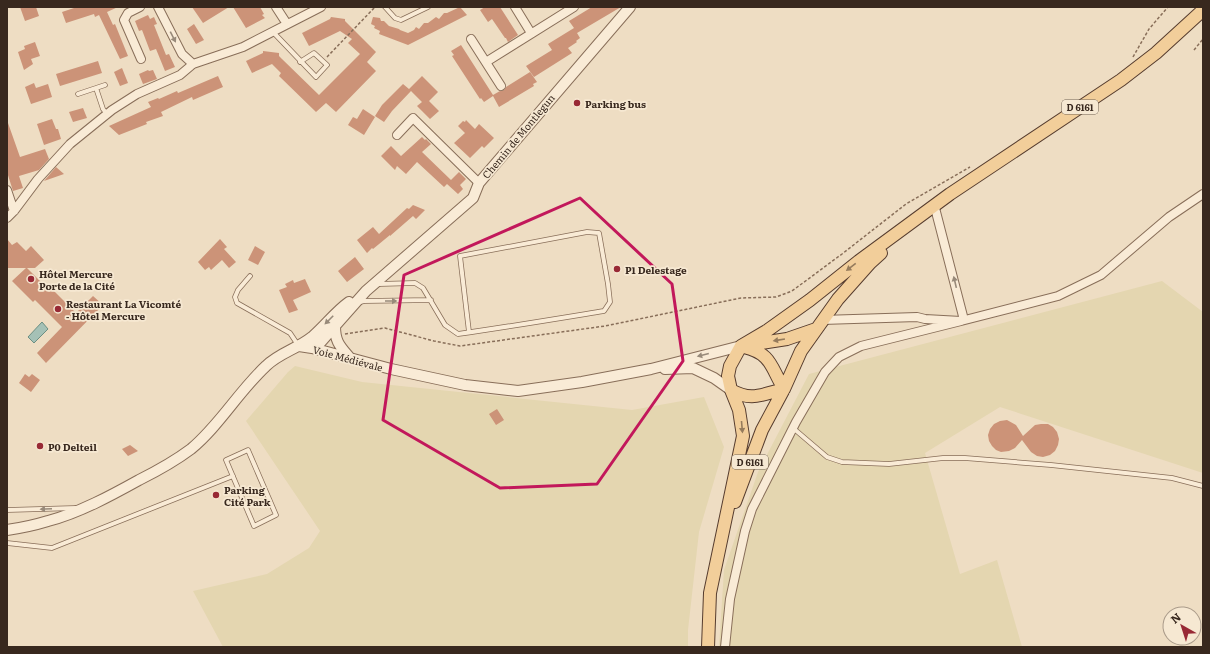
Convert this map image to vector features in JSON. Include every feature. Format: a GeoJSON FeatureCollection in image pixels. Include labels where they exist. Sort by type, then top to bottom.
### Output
{"type":"FeatureCollection","features":[{"type":"Feature","properties":{"kind":"main road","name":"D 6161"},"geometry":{"type":"LineString","coordinates":[[708,647],[710,593],[721,538],[762,430],[801,351],[838,299],[870,263],[950,194],[1121,80],[1156,53],[1203,10]]}},
{"type":"Feature","properties":{"kind":"main road"},"geometry":{"type":"LineString","coordinates":[[721,538],[743,436],[739,410],[731,390],[728,376],[730,366],[740,346],[768,330],[810,300],[859,261],[950,194]]}},
{"type":"Feature","properties":{"kind":"main road"},"geometry":{"type":"LineString","coordinates":[[740,346],[787,339],[819,324]]}},
{"type":"Feature","properties":{"kind":"main road"},"geometry":{"type":"LineString","coordinates":[[731,390],[740,395],[749,397],[784,388],[767,359],[761,353],[740,346]]}},
{"type":"Feature","properties":{"kind":"street"},"geometry":{"type":"LineString","coordinates":[[140,7],[128,13],[124,20],[141,59]]}},
{"type":"Feature","properties":{"kind":"street"},"geometry":{"type":"LineString","coordinates":[[158,7],[182,54],[193,64]]}},
{"type":"Feature","properties":{"kind":"street"},"geometry":{"type":"LineString","coordinates":[[276,7],[287,24]]}},
{"type":"Feature","properties":{"kind":"street"},"geometry":{"type":"LineString","coordinates":[[7,218],[14,212],[38,179],[70,144],[107,114],[137,94],[180,75],[193,64],[243,46],[321,7]]}},
{"type":"Feature","properties":{"kind":"street"},"geometry":{"type":"LineString","coordinates":[[515,7],[531,34]]}},
{"type":"Feature","properties":{"kind":"street"},"geometry":{"type":"LineString","coordinates":[[486,62],[574,7]]}},
{"type":"Feature","properties":{"kind":"street","name":"Chemin de Montlegun"},"geometry":{"type":"LineString","coordinates":[[299,346],[313,336],[342,308],[368,289],[473,198],[479,182],[630,7]]}},
{"type":"Feature","properties":{"kind":"street"},"geometry":{"type":"LineString","coordinates":[[471,39],[501,86]]}},
{"type":"Feature","properties":{"kind":"street"},"geometry":{"type":"LineString","coordinates":[[397,135],[413,118],[479,182]]}},
{"type":"Feature","properties":{"kind":"street"},"geometry":{"type":"LineString","coordinates":[[7,190],[14,212]]}},
{"type":"Feature","properties":{"kind":"street"},"geometry":{"type":"LineString","coordinates":[[725,647],[730,599],[745,531],[752,509],[793,428],[825,372],[839,357],[861,346],[1058,296],[1101,275],[1169,217],[1203,194]]}},
{"type":"Feature","properties":{"kind":"street"},"geometry":{"type":"LineString","coordinates":[[935,208],[962,320]]}},
{"type":"Feature","properties":{"kind":"street","name":"Chemin de Montlegun"},"geometry":{"type":"LineString","coordinates":[[312,348],[335,331],[353,305],[368,289]]}},
{"type":"Feature","properties":{"kind":"street"},"geometry":{"type":"LineString","coordinates":[[819,324],[917,317],[925,319],[962,320]]}},
{"type":"Feature","properties":{"kind":"street"},"geometry":{"type":"LineString","coordinates":[[335,331],[338,344],[350,358]]}},
{"type":"Feature","properties":{"kind":"street","name":"Voie Médiévale"},"geometry":{"type":"LineString","coordinates":[[7,530],[50,521],[84,508],[107,498],[174,461],[192,448],[208,432],[266,366],[282,354],[299,346],[312,348],[391,369],[465,385],[518,391],[582,382],[651,369]]}},
{"type":"Feature","properties":{"kind":"street"},"geometry":{"type":"LineString","coordinates":[[651,369],[740,346]]}},
{"type":"Feature","properties":{"kind":"street"},"geometry":{"type":"LineString","coordinates":[[651,369],[693,368],[714,378],[731,390]]}},
{"type":"Feature","properties":{"kind":"lane"},"geometry":{"type":"LineString","coordinates":[[385,7],[395,18],[401,20],[428,7]]}},
{"type":"Feature","properties":{"kind":"lane"},"geometry":{"type":"LineString","coordinates":[[273,32],[300,62],[316,77],[327,65],[314,53],[300,62]]}},
{"type":"Feature","properties":{"kind":"lane"},"geometry":{"type":"LineString","coordinates":[[78,94],[105,85]]}},
{"type":"Feature","properties":{"kind":"lane"},"geometry":{"type":"LineString","coordinates":[[96,88],[103,109],[107,114]]}},
{"type":"Feature","properties":{"kind":"lane"},"geometry":{"type":"LineString","coordinates":[[368,289],[382,283],[415,283],[423,288],[445,325],[458,334],[604,311],[610,302],[599,233],[587,232],[460,256],[469,332]]}},
{"type":"Feature","properties":{"kind":"lane"},"geometry":{"type":"LineString","coordinates":[[250,276],[238,290],[235,297],[237,302],[290,333],[299,346]]}},
{"type":"Feature","properties":{"kind":"lane"},"geometry":{"type":"LineString","coordinates":[[353,305],[364,301],[431,300]]}},
{"type":"Feature","properties":{"kind":"lane"},"geometry":{"type":"LineString","coordinates":[[793,428],[813,447],[827,457],[842,462],[890,464],[943,458],[965,458],[1051,465],[1172,478],[1203,486]]}},
{"type":"Feature","properties":{"kind":"lane"},"geometry":{"type":"LineString","coordinates":[[248,450],[276,515],[254,526],[233,476],[226,460],[248,450]]}},
{"type":"Feature","properties":{"kind":"lane"},"geometry":{"type":"LineString","coordinates":[[7,543],[52,548],[233,476]]}},
{"type":"Feature","properties":{"kind":"lane"},"geometry":{"type":"LineString","coordinates":[[7,510],[84,508]]}},
{"type":"Feature","properties":{"kind":"path"},"geometry":{"type":"LineString","coordinates":[[323,61],[375,7]]}},
{"type":"Feature","properties":{"kind":"path"},"geometry":{"type":"LineString","coordinates":[[1132,59],[1149,29],[1168,7]]}},
{"type":"Feature","properties":{"kind":"path"},"geometry":{"type":"LineString","coordinates":[[1194,50],[1203,39]]}},
{"type":"Feature","properties":{"kind":"path"},"geometry":{"type":"LineString","coordinates":[[335,331],[385,328],[434,342],[460,346],[605,326],[741,298],[776,297],[792,291],[906,204],[976,163]]}},
{"type":"Feature","properties":{"kind":"highlighted area"},"geometry":{"type":"Polygon","coordinates":[[[580,198],[672,284],[683,361],[597,484],[500,488],[383,420],[404,275],[580,198]]]}},
{"type":"Feature","properties":{"kind":"shaded area"},"geometry":{"type":"Polygon","coordinates":[[[1162,281],[1203,312],[1203,473],[1000,407],[925,453],[960,574],[997,560],[1022,647],[719,647],[724,570],[758,472],[809,374],[1162,281]]]}},
{"type":"Feature","properties":{"kind":"shaded area"},"geometry":{"type":"Polygon","coordinates":[[[42,322],[48,329],[34,343],[28,337],[42,322]]]}},
{"type":"Feature","properties":{"kind":"shaded area"},"geometry":{"type":"Polygon","coordinates":[[[295,366],[362,382],[632,410],[704,397],[724,447],[699,532],[688,630],[688,647],[223,647],[193,591],[267,574],[309,548],[320,531],[246,421],[288,372],[295,366]]]}},
{"type":"Feature","properties":{"kind":"building"},"geometry":{"type":"Polygon","coordinates":[[[20,7],[36,7],[39,16],[25,21],[20,7]]]}},
{"type":"Feature","properties":{"kind":"building"},"geometry":{"type":"Polygon","coordinates":[[[77,7],[118,7],[107,12],[113,25],[115,24],[128,56],[120,59],[99,15],[95,17],[94,14],[66,23],[62,12],[77,7]]]}},
{"type":"Feature","properties":{"kind":"building"},"geometry":{"type":"Polygon","coordinates":[[[192,7],[229,7],[203,23],[192,7]]]}},
{"type":"Feature","properties":{"kind":"building"},"geometry":{"type":"Polygon","coordinates":[[[233,7],[260,7],[264,14],[262,15],[265,18],[246,28],[233,7]]]}},
{"type":"Feature","properties":{"kind":"building"},"geometry":{"type":"Polygon","coordinates":[[[460,7],[467,15],[408,45],[379,34],[380,31],[374,28],[375,26],[371,24],[373,17],[380,18],[381,21],[384,21],[389,26],[408,33],[416,27],[419,29],[424,23],[428,23],[436,17],[439,19],[444,13],[460,7]]]}},
{"type":"Feature","properties":{"kind":"building"},"geometry":{"type":"Polygon","coordinates":[[[485,7],[500,7],[518,35],[508,42],[492,19],[488,22],[480,10],[485,7]]]}},
{"type":"Feature","properties":{"kind":"building"},"geometry":{"type":"Polygon","coordinates":[[[592,7],[621,7],[577,33],[580,38],[568,48],[572,53],[534,77],[526,66],[552,50],[548,44],[574,28],[569,21],[592,7]]]}},
{"type":"Feature","properties":{"kind":"building"},"geometry":{"type":"Polygon","coordinates":[[[148,15],[150,19],[154,17],[157,24],[154,25],[166,55],[169,54],[175,67],[165,71],[156,49],[150,51],[142,30],[139,31],[135,21],[148,15]]]}},
{"type":"Feature","properties":{"kind":"building"},"geometry":{"type":"Polygon","coordinates":[[[331,17],[345,19],[345,21],[376,52],[367,62],[376,71],[336,112],[326,103],[316,112],[279,76],[281,73],[272,64],[252,73],[246,61],[263,53],[263,51],[279,53],[279,56],[319,95],[360,54],[348,43],[352,39],[340,31],[309,46],[302,33],[330,19],[331,17]]]}},
{"type":"Feature","properties":{"kind":"building"},"geometry":{"type":"Polygon","coordinates":[[[194,24],[204,40],[196,44],[187,29],[194,24]]]}},
{"type":"Feature","properties":{"kind":"building"},"geometry":{"type":"Polygon","coordinates":[[[35,42],[40,56],[31,59],[33,64],[24,70],[18,52],[25,49],[24,46],[35,42]]]}},
{"type":"Feature","properties":{"kind":"building"},"geometry":{"type":"Polygon","coordinates":[[[461,45],[493,95],[504,90],[506,87],[530,72],[537,82],[533,84],[534,86],[499,107],[493,96],[484,102],[481,98],[480,99],[452,56],[454,55],[451,51],[461,45]]]}},
{"type":"Feature","properties":{"kind":"building"},"geometry":{"type":"Polygon","coordinates":[[[98,61],[102,73],[60,86],[56,74],[98,61]]]}},
{"type":"Feature","properties":{"kind":"building"},"geometry":{"type":"Polygon","coordinates":[[[122,68],[128,83],[120,86],[114,72],[122,68]]]}},
{"type":"Feature","properties":{"kind":"building"},"geometry":{"type":"Polygon","coordinates":[[[148,70],[153,70],[157,79],[143,84],[139,74],[148,70]]]}},
{"type":"Feature","properties":{"kind":"building"},"geometry":{"type":"Polygon","coordinates":[[[218,76],[223,87],[193,100],[192,97],[161,112],[163,116],[146,122],[147,124],[119,135],[109,126],[151,107],[148,102],[177,91],[178,93],[218,76]]]}},
{"type":"Feature","properties":{"kind":"building"},"geometry":{"type":"Polygon","coordinates":[[[422,76],[438,92],[429,101],[439,111],[430,119],[417,106],[422,102],[411,91],[384,122],[375,116],[382,105],[403,84],[409,89],[422,76]]]}},
{"type":"Feature","properties":{"kind":"building"},"geometry":{"type":"Polygon","coordinates":[[[34,83],[36,88],[48,84],[52,97],[31,104],[25,87],[34,83]]]}},
{"type":"Feature","properties":{"kind":"building"},"geometry":{"type":"Polygon","coordinates":[[[83,108],[87,118],[73,122],[69,112],[83,108]]]}},
{"type":"Feature","properties":{"kind":"building"},"geometry":{"type":"Polygon","coordinates":[[[363,109],[375,117],[364,135],[348,125],[353,117],[357,119],[363,109]]]}},
{"type":"Feature","properties":{"kind":"building"},"geometry":{"type":"Polygon","coordinates":[[[52,119],[56,129],[58,129],[61,139],[44,145],[37,124],[52,119]]]}},
{"type":"Feature","properties":{"kind":"building"},"geometry":{"type":"Polygon","coordinates":[[[466,120],[475,129],[479,124],[494,138],[484,148],[482,146],[470,158],[454,143],[465,133],[458,126],[466,120]]]}},
{"type":"Feature","properties":{"kind":"building"},"geometry":{"type":"Polygon","coordinates":[[[8,123],[20,157],[45,149],[49,159],[39,170],[19,176],[23,188],[13,191],[7,172],[8,123]]]}},
{"type":"Feature","properties":{"kind":"building"},"geometry":{"type":"Polygon","coordinates":[[[422,137],[431,144],[422,152],[451,180],[459,172],[466,179],[460,185],[463,189],[458,194],[447,184],[444,187],[417,162],[406,174],[397,166],[395,170],[381,156],[391,146],[401,156],[422,137]]]}},
{"type":"Feature","properties":{"kind":"building"},"geometry":{"type":"Polygon","coordinates":[[[56,167],[64,174],[44,181],[56,167]]]}},
{"type":"Feature","properties":{"kind":"building"},"geometry":{"type":"Polygon","coordinates":[[[413,205],[425,210],[416,219],[413,216],[367,253],[357,240],[373,227],[379,234],[407,208],[409,209],[413,205]]]}},
{"type":"Feature","properties":{"kind":"building"},"geometry":{"type":"Polygon","coordinates":[[[7,239],[12,245],[17,242],[26,251],[31,246],[44,260],[35,268],[27,268],[50,291],[52,289],[76,313],[93,296],[103,305],[46,363],[37,353],[62,327],[35,300],[33,302],[12,281],[26,268],[7,268],[7,239]]]}},
{"type":"Feature","properties":{"kind":"building"},"geometry":{"type":"Polygon","coordinates":[[[220,239],[227,247],[224,249],[236,262],[229,268],[222,260],[211,270],[209,267],[205,270],[198,262],[220,239]]]}},
{"type":"Feature","properties":{"kind":"building"},"geometry":{"type":"Polygon","coordinates":[[[255,246],[265,252],[258,265],[248,260],[255,246]]]}},
{"type":"Feature","properties":{"kind":"building"},"geometry":{"type":"Polygon","coordinates":[[[355,257],[364,269],[347,282],[338,271],[355,257]]]}},
{"type":"Feature","properties":{"kind":"building"},"geometry":{"type":"Polygon","coordinates":[[[305,279],[311,292],[293,300],[298,310],[289,313],[279,290],[287,287],[285,284],[293,280],[294,283],[305,279]]]}},
{"type":"Feature","properties":{"kind":"building"},"geometry":{"type":"Polygon","coordinates":[[[25,374],[29,377],[32,374],[40,380],[31,392],[19,383],[25,374]]]}},
{"type":"Feature","properties":{"kind":"building"},"geometry":{"type":"Polygon","coordinates":[[[497,409],[504,420],[496,425],[489,414],[497,409]]]}},
{"type":"Feature","properties":{"kind":"building"},"geometry":{"type":"Polygon","coordinates":[[[1007,420],[1016,425],[1023,436],[1035,425],[1048,424],[1053,427],[1057,432],[1059,439],[1055,451],[1050,455],[1043,457],[1037,456],[1031,452],[1022,440],[1015,448],[1009,451],[1001,452],[996,450],[989,441],[988,435],[990,429],[994,424],[1007,420]]]}},
{"type":"Feature","properties":{"kind":"building"},"geometry":{"type":"Polygon","coordinates":[[[130,445],[138,451],[128,456],[122,449],[130,445]]]}},
{"type":"Feature","properties":{"kind":"place","name":"Parking bus"},"geometry":{"type":"Point","coordinates":[577,103]}},
{"type":"Feature","properties":{"kind":"place","name":"P1 Delestage"},"geometry":{"type":"Point","coordinates":[617,269]}},
{"type":"Feature","properties":{"kind":"place","name":"Hôtel Mercure Porte de la Cité"},"geometry":{"type":"Point","coordinates":[31,279]}},
{"type":"Feature","properties":{"kind":"place","name":"Restaurant La Vicomté - Hôtel Mercure"},"geometry":{"type":"Point","coordinates":[58,309]}},
{"type":"Feature","properties":{"kind":"place","name":"P0 Delteil"},"geometry":{"type":"Point","coordinates":[40,446]}},
{"type":"Feature","properties":{"kind":"place","name":"Parking Cité Park"},"geometry":{"type":"Point","coordinates":[216,495]}}]}
